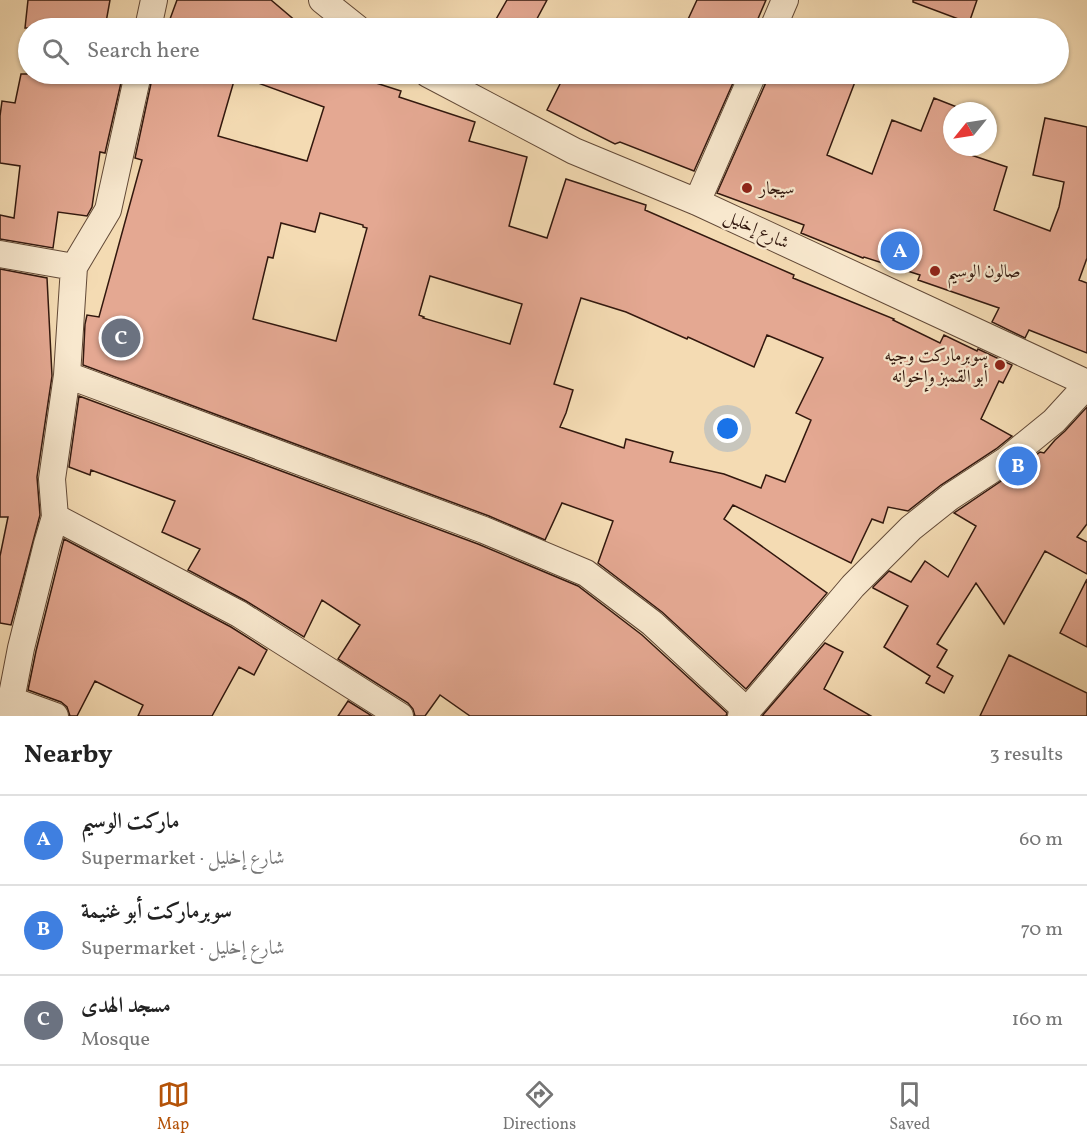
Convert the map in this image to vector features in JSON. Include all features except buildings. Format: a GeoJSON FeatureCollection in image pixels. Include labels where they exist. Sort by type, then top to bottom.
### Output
{"type":"FeatureCollection","features":[{"type":"Feature","properties":{"kind":"street"},"geometry":{"type":"LineString","coordinates":[[150,18],[154,0]]}},
{"type":"Feature","properties":{"kind":"street"},"geometry":{"type":"LineString","coordinates":[[322,0],[344,18]]}},
{"type":"Feature","properties":{"kind":"street"},"geometry":{"type":"LineString","coordinates":[[777,18],[785,0]]}},
{"type":"Feature","properties":{"kind":"street"},"geometry":{"type":"LineString","coordinates":[[55,716],[6,708],[8,668],[55,517],[52,479],[67,375],[74,267],[108,210],[136,84]]}},
{"type":"Feature","properties":{"kind":"street","name":"شارع إخليل"},"geometry":{"type":"LineString","coordinates":[[447,84],[574,150],[697,201],[1087,384]]}},
{"type":"Feature","properties":{"kind":"street"},"geometry":{"type":"LineString","coordinates":[[697,201],[749,84]]}},
{"type":"Feature","properties":{"kind":"street"},"geometry":{"type":"LineString","coordinates":[[0,254],[74,267]]}},
{"type":"Feature","properties":{"kind":"street"},"geometry":{"type":"LineString","coordinates":[[67,375],[484,530],[586,573],[652,623],[744,714],[853,586],[911,528],[950,497],[1005,461],[1053,421],[1087,384]]}},
{"type":"Feature","properties":{"kind":"street"},"geometry":{"type":"LineString","coordinates":[[55,517],[239,614],[400,716]]}},
{"type":"Feature","properties":{"kind":"place","name":"سيجار"},"geometry":{"type":"Point","coordinates":[747,188]}},
{"type":"Feature","properties":{"kind":"place","name":"ماركت الوسيم"},"geometry":{"type":"Point","coordinates":[900,251]}},
{"type":"Feature","properties":{"kind":"place","name":"صالون الوسيم"},"geometry":{"type":"Point","coordinates":[935,271]}},
{"type":"Feature","properties":{"kind":"place","name":"مسجد الهدى"},"geometry":{"type":"Point","coordinates":[121,338]}},
{"type":"Feature","properties":{"kind":"place","name":"سوبرماركت وجيه أبو القمبز وإخوانه"},"geometry":{"type":"Point","coordinates":[1000,365]}},
{"type":"Feature","properties":{"kind":"place","name":"سوبرماركت أبو غنيمة"},"geometry":{"type":"Point","coordinates":[1018,466]}}]}
